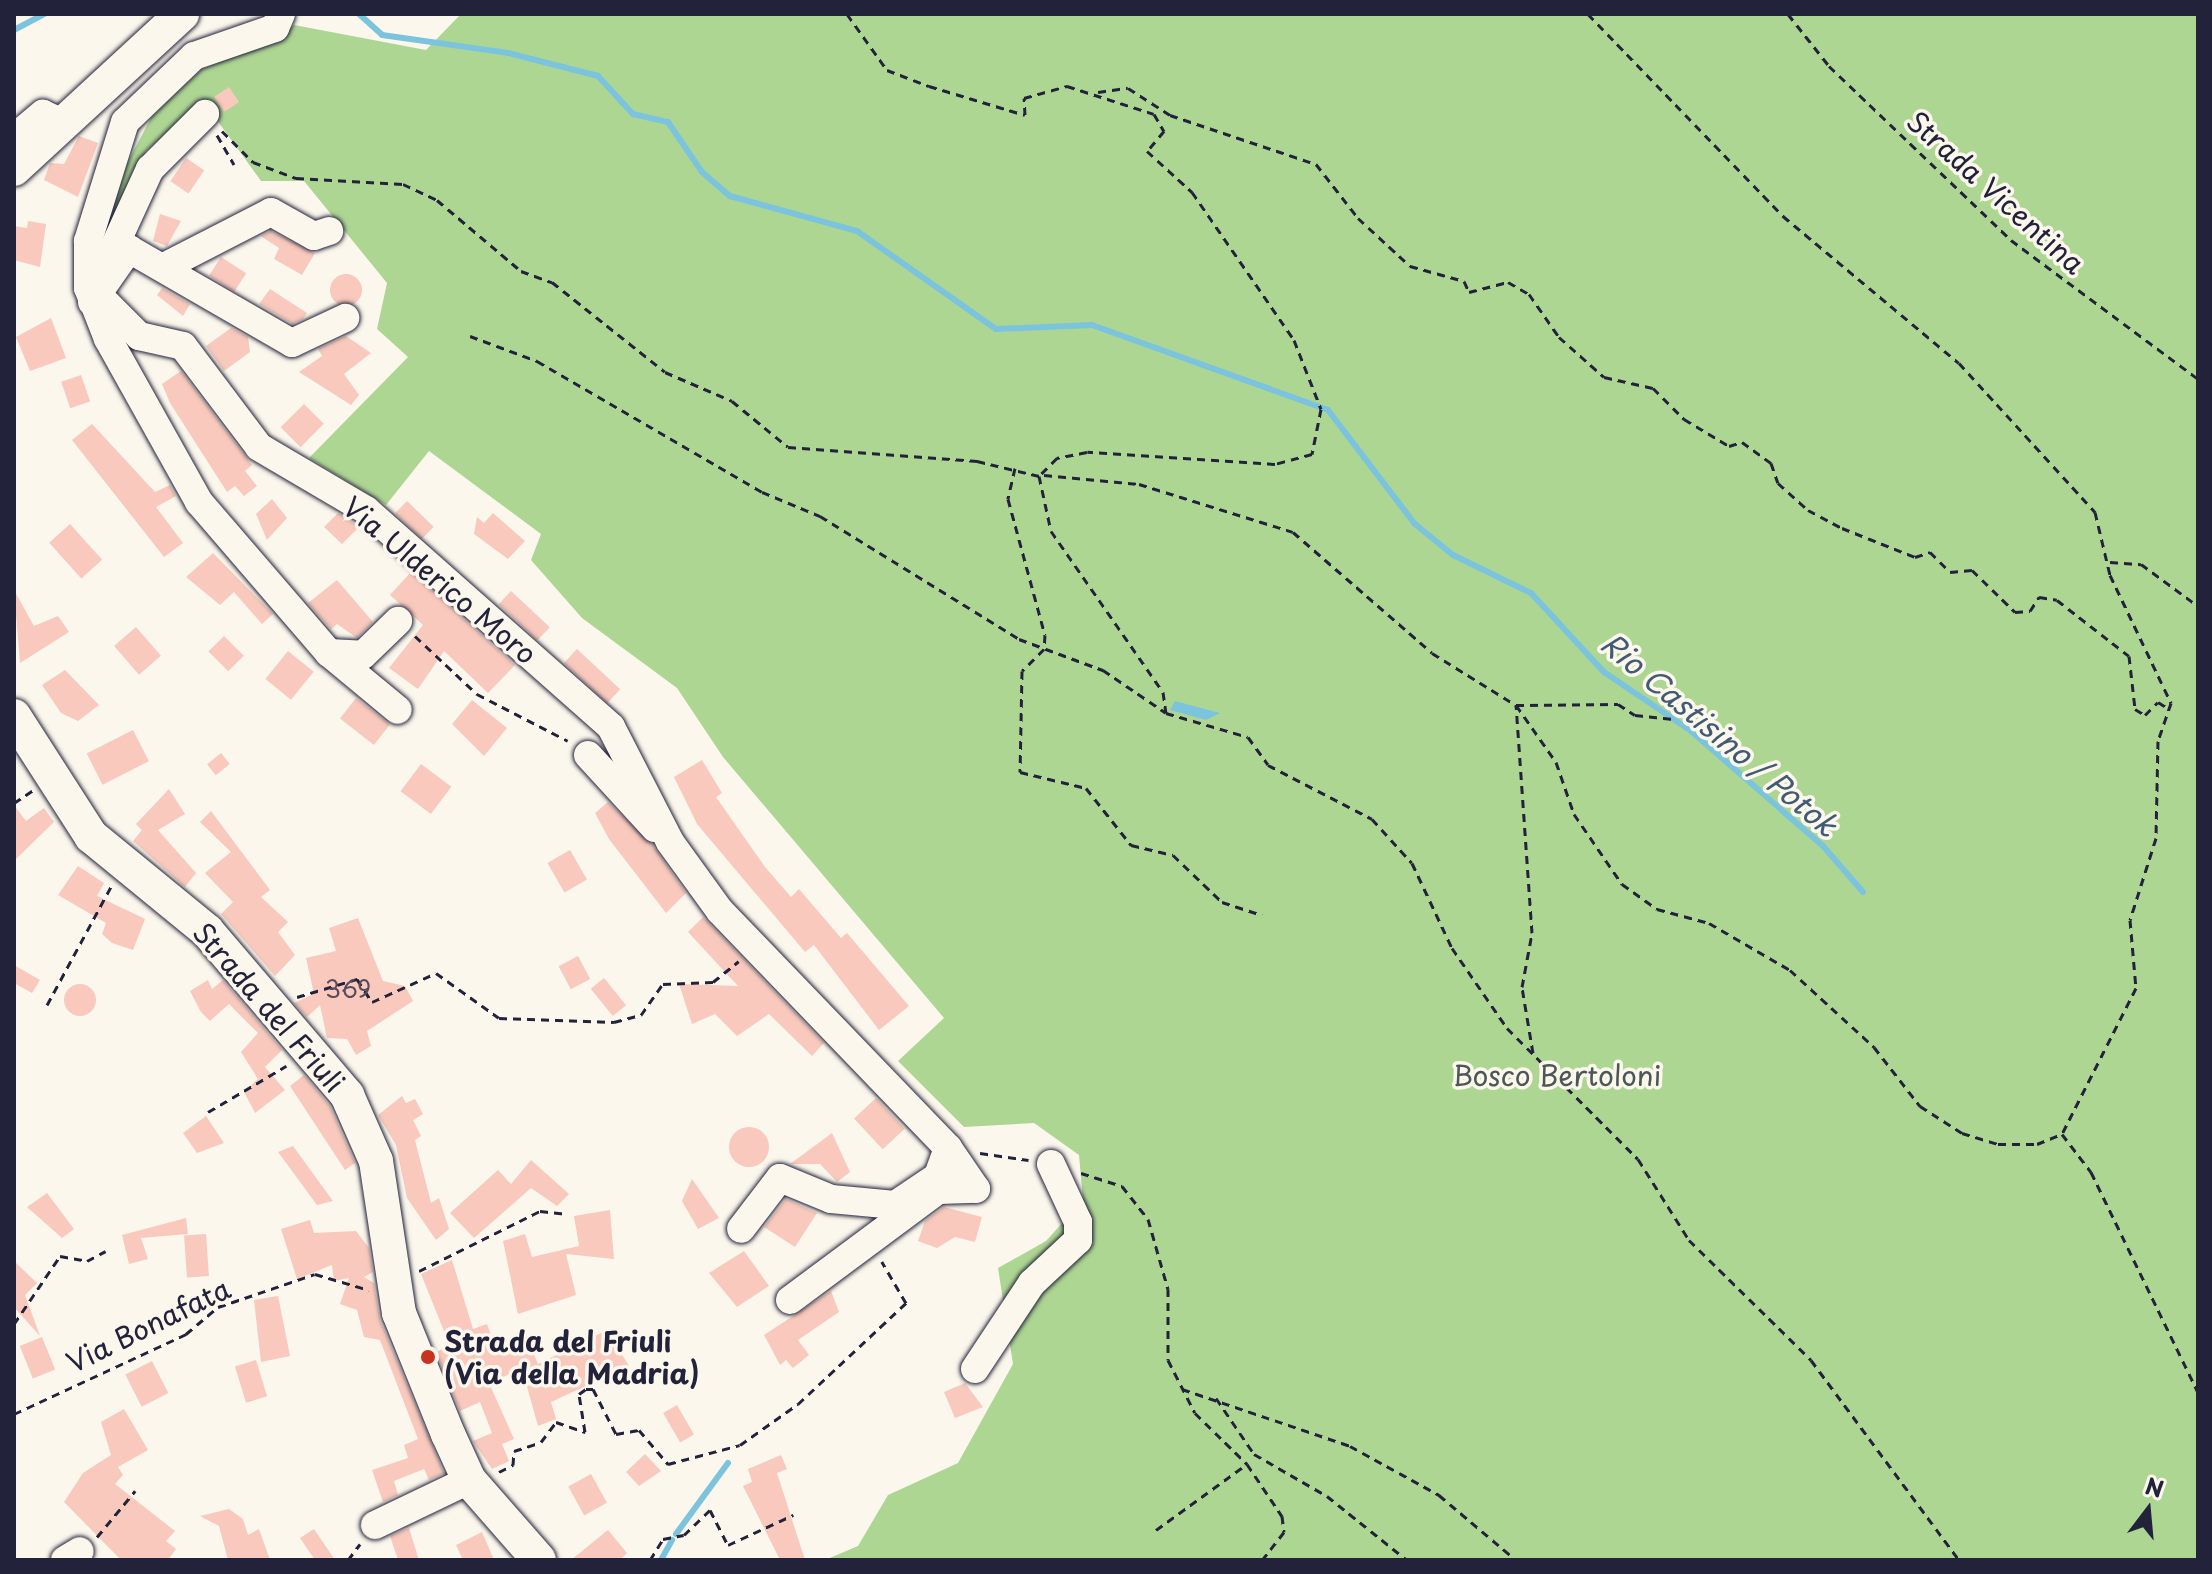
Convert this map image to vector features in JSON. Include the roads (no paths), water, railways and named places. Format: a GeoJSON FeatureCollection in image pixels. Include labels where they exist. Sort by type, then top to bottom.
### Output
{"type":"FeatureCollection","features":[{"type":"Feature","properties":{"kind":"main road"},"geometry":{"type":"LineString","coordinates":[[14,169],[61,122],[182,14]]}},
{"type":"Feature","properties":{"kind":"main road","name":"Strada del Friuli"},"geometry":{"type":"LineString","coordinates":[[14,716],[66,805],[125,865],[207,931],[347,1095],[368,1137],[393,1289],[473,1484],[539,1560]]}},
{"type":"Feature","properties":{"kind":"street"},"geometry":{"type":"LineString","coordinates":[[281,14],[275,28],[194,56],[125,122],[88,241],[93,296],[199,502],[329,653],[398,710]]}},
{"type":"Feature","properties":{"kind":"street"},"geometry":{"type":"LineString","coordinates":[[14,138],[43,114],[61,122]]}},
{"type":"Feature","properties":{"kind":"street"},"geometry":{"type":"LineString","coordinates":[[93,296],[150,169],[205,114]]}},
{"type":"Feature","properties":{"kind":"street"},"geometry":{"type":"LineString","coordinates":[[164,267],[271,212],[314,236],[329,231]]}},
{"type":"Feature","properties":{"kind":"street"},"geometry":{"type":"LineString","coordinates":[[93,296],[129,249],[292,343],[345,318]]}},
{"type":"Feature","properties":{"kind":"street","name":"Via Ulderico Moro"},"geometry":{"type":"LineString","coordinates":[[93,296],[139,336],[183,346],[259,447],[366,510],[611,727],[670,842]]}},
{"type":"Feature","properties":{"kind":"street","name":"Via Ulderico Moro"},"geometry":{"type":"LineString","coordinates":[[329,653],[363,655],[398,621]]}},
{"type":"Feature","properties":{"kind":"street","name":"Via Ulderico Moro"},"geometry":{"type":"LineString","coordinates":[[588,755],[670,842],[753,947],[948,1148],[976,1189],[938,1190],[790,1300]]}},
{"type":"Feature","properties":{"kind":"street"},"geometry":{"type":"LineString","coordinates":[[741,1229],[780,1178],[831,1199],[895,1205],[938,1176],[948,1148]]}},
{"type":"Feature","properties":{"kind":"street"},"geometry":{"type":"LineString","coordinates":[[975,1369],[1032,1283],[1078,1240],[1078,1222],[1051,1164]]}},
{"type":"Feature","properties":{"kind":"street"},"geometry":{"type":"LineString","coordinates":[[375,1525],[473,1484]]}},
{"type":"Feature","properties":{"kind":"water"},"geometry":{"type":"Polygon","coordinates":[[[1175,701],[1220,713],[1206,720],[1170,710],[1175,701]]]}},
{"type":"Feature","properties":{"kind":"waterway","name":"Rio Castisino / Potok"},"geometry":{"type":"LineString","coordinates":[[14,30],[44,14]]}},
{"type":"Feature","properties":{"kind":"waterway","name":"Rio Castisino / Potok"},"geometry":{"type":"LineString","coordinates":[[359,14],[382,35],[508,53],[598,76],[633,114],[668,122],[702,172],[730,196],[857,231],[996,329],[1092,325],[1328,410],[1415,524],[1453,555],[1531,593],[1604,672],[1691,731],[1823,846],[1863,892]]}},
{"type":"Feature","properties":{"kind":"waterway"},"geometry":{"type":"LineString","coordinates":[[676,1534],[728,1463]]}},
{"type":"Feature","properties":{"kind":"waterway"},"geometry":{"type":"LineString","coordinates":[[661,1560],[672,1540]]}},
{"type":"Feature","properties":{"kind":"place","name":"Strada del Friuli (Via della Madria)"},"geometry":{"type":"Point","coordinates":[428,1357]}},
{"type":"Feature","properties":{"kind":"park label","name":"Bosco Bertoloni"},"geometry":{"type":"Point","coordinates":[1557,1075]}}]}
